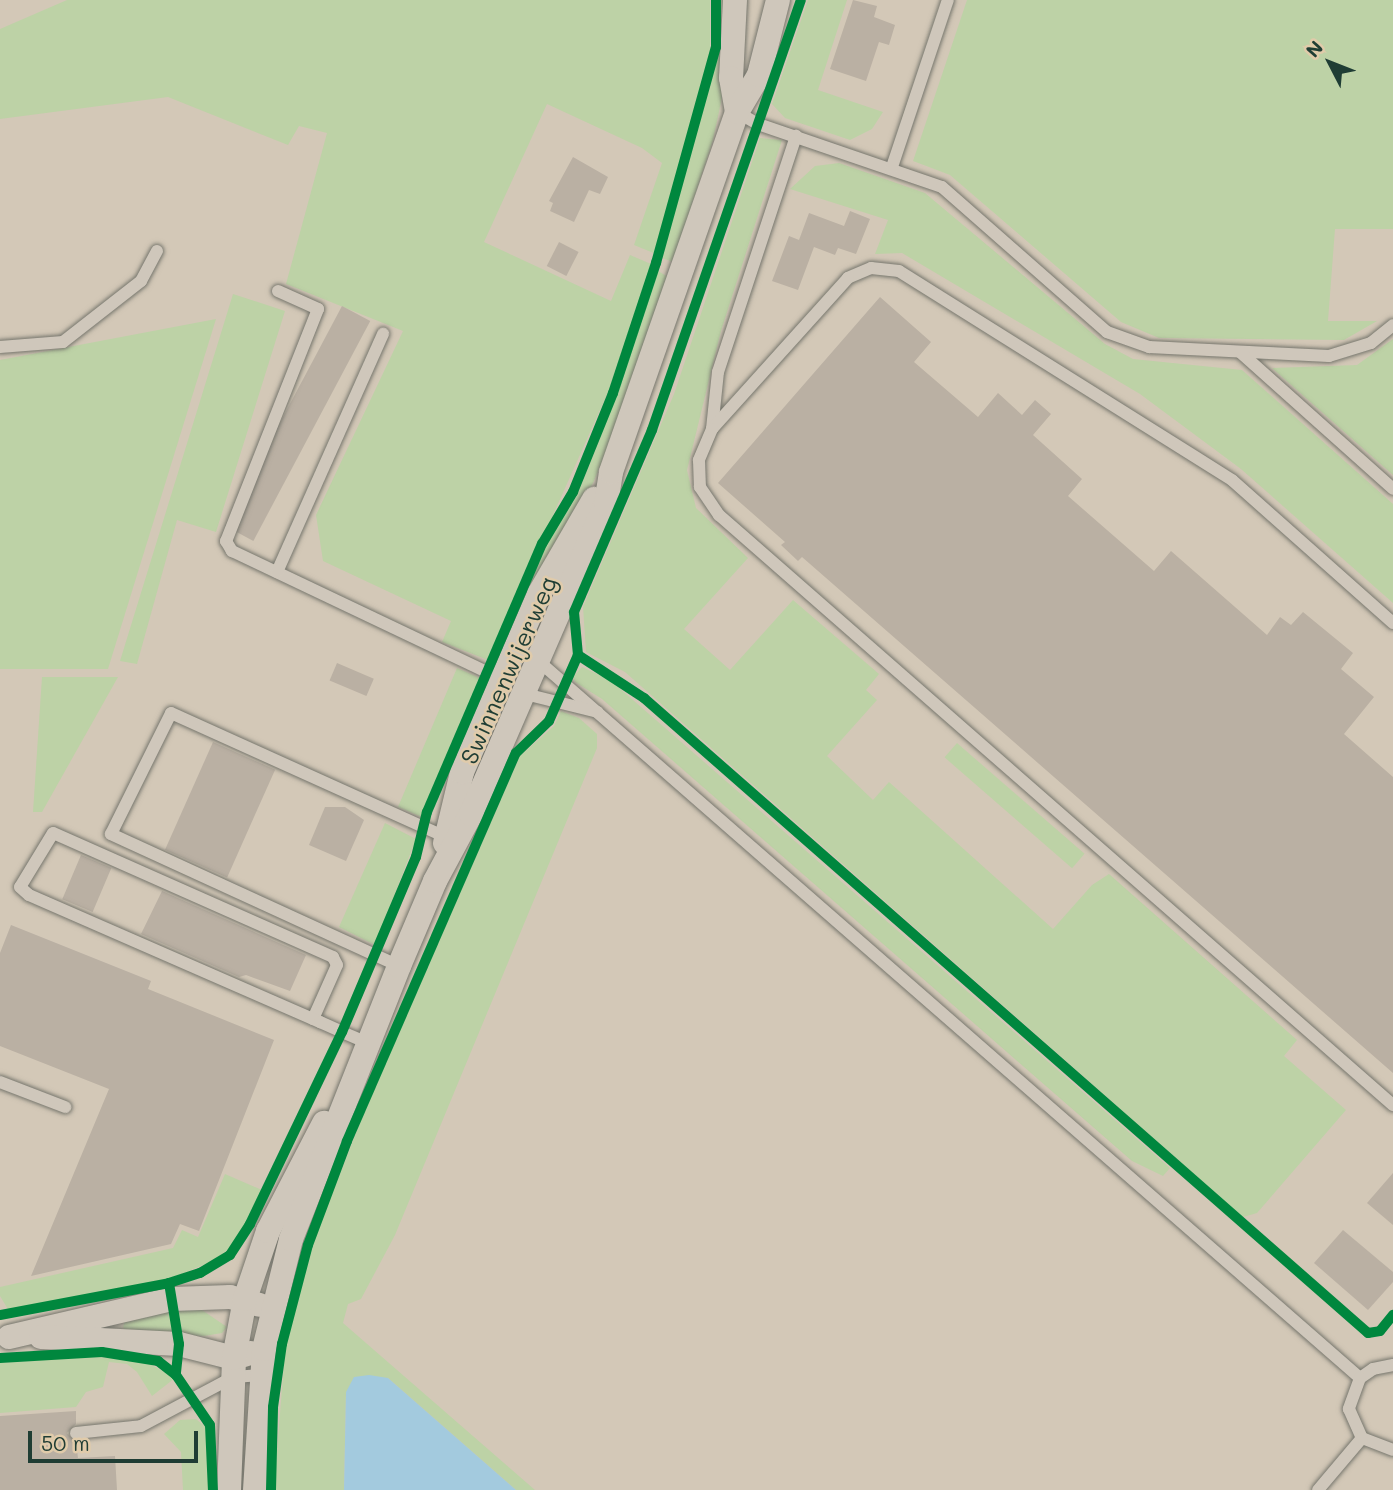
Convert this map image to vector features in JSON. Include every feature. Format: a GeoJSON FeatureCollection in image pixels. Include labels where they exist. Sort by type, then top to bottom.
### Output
{"type":"FeatureCollection","features":[{"type":"Feature","properties":{"kind":"street","name":"Swinnenwijerweg"},"geometry":{"type":"LineString","coordinates":[[735,0],[732,78],[737,112]]}},
{"type":"Feature","properties":{"kind":"street","name":"Swinnenwijerweg"},"geometry":{"type":"LineString","coordinates":[[255,1490],[264,1349],[291,1239],[362,1051],[451,839],[524,694],[606,504],[611,472],[737,112],[759,75],[778,0]]}},
{"type":"Feature","properties":{"kind":"street","name":"Swinnenwijerweg"},"geometry":{"type":"LineString","coordinates":[[451,839],[463,772],[501,682],[557,559],[611,472]]}},
{"type":"Feature","properties":{"kind":"street","name":"Swinnenwijerweg"},"geometry":{"type":"LineString","coordinates":[[229,1490],[234,1367],[245,1299],[268,1231],[362,1051]]}},
{"type":"Feature","properties":{"kind":"street"},"geometry":{"type":"LineString","coordinates":[[4,1337],[172,1298],[245,1299],[273,1311]]}},
{"type":"Feature","properties":{"kind":"street"},"geometry":{"type":"LineString","coordinates":[[4,1337],[178,1344],[234,1367],[264,1349]]}},
{"type":"Feature","properties":{"kind":"lane"},"geometry":{"type":"LineString","coordinates":[[892,167],[948,0]]}},
{"type":"Feature","properties":{"kind":"lane"},"geometry":{"type":"LineString","coordinates":[[737,112],[796,136],[892,167],[942,187],[1107,332],[1149,347],[1329,356],[1371,343],[1393,325]]}},
{"type":"Feature","properties":{"kind":"lane"},"geometry":{"type":"LineString","coordinates":[[796,136],[718,372],[712,429],[699,460],[700,487],[719,515],[1393,1105]]}},
{"type":"Feature","properties":{"kind":"lane"},"geometry":{"type":"LineString","coordinates":[[0,347],[63,342],[141,281],[157,251]]}},
{"type":"Feature","properties":{"kind":"lane"},"geometry":{"type":"LineString","coordinates":[[712,429],[848,278],[871,268],[899,271],[1232,480],[1393,623]]}},
{"type":"Feature","properties":{"kind":"lane"},"geometry":{"type":"LineString","coordinates":[[278,291],[318,309],[226,541],[232,551],[524,694],[598,712]]}},
{"type":"Feature","properties":{"kind":"lane"},"geometry":{"type":"LineString","coordinates":[[276,572],[383,334]]}},
{"type":"Feature","properties":{"kind":"lane"},"geometry":{"type":"LineString","coordinates":[[1240,352],[1393,489]]}},
{"type":"Feature","properties":{"kind":"lane"},"geometry":{"type":"LineString","coordinates":[[515,650],[539,660],[1360,1378]]}},
{"type":"Feature","properties":{"kind":"lane"},"geometry":{"type":"LineString","coordinates":[[398,966],[111,834],[171,713],[451,839]]}},
{"type":"Feature","properties":{"kind":"lane"},"geometry":{"type":"LineString","coordinates":[[313,1019],[337,965],[320,952],[53,834],[20,887],[29,895],[313,1019],[362,1051]]}},
{"type":"Feature","properties":{"kind":"lane"},"geometry":{"type":"LineString","coordinates":[[0,1082],[65,1107]]}},
{"type":"Feature","properties":{"kind":"lane"},"geometry":{"type":"LineString","coordinates":[[1393,1365],[1373,1369],[1360,1378],[1349,1409],[1362,1438],[1393,1450]]}},
{"type":"Feature","properties":{"kind":"lane"},"geometry":{"type":"LineString","coordinates":[[76,1433],[141,1426],[234,1367],[262,1375]]}},
{"type":"Feature","properties":{"kind":"lane"},"geometry":{"type":"LineString","coordinates":[[1318,1490],[1362,1438]]}},
{"type":"Feature","properties":{"kind":"green space"},"geometry":{"type":"Polygon","coordinates":[[[67,0],[710,0],[710,62],[656,254],[634,245],[662,163],[642,148],[547,104],[484,242],[611,301],[630,255],[651,264],[609,390],[488,660],[442,642],[451,621],[323,561],[316,515],[403,331],[286,284],[327,133],[299,126],[288,145],[168,97],[0,119],[0,29],[67,0]]]}},
{"type":"Feature","properties":{"kind":"green space"},"geometry":{"type":"Polygon","coordinates":[[[718,0],[727,0],[724,88],[713,140],[673,262],[662,258],[719,48],[718,0]]]}},
{"type":"Feature","properties":{"kind":"green space"},"geometry":{"type":"Polygon","coordinates":[[[808,0],[847,0],[818,90],[883,112],[872,129],[850,140],[785,118],[772,104],[808,0]]]}},
{"type":"Feature","properties":{"kind":"green space"},"geometry":{"type":"Polygon","coordinates":[[[967,0],[1393,0],[1393,229],[1335,229],[1328,321],[1377,321],[1344,340],[1159,338],[1121,322],[950,175],[913,161],[967,0]]]}},
{"type":"Feature","properties":{"kind":"green space"},"geometry":{"type":"Polygon","coordinates":[[[760,138],[782,140],[721,331],[687,470],[696,508],[748,558],[684,629],[730,670],[793,600],[879,674],[866,690],[877,700],[827,756],[873,800],[889,782],[1053,929],[1092,885],[1109,874],[1297,1040],[1284,1056],[1346,1110],[1257,1213],[1243,1217],[625,672],[586,652],[583,607],[674,394],[760,138]]]}},
{"type":"Feature","properties":{"kind":"green space"},"geometry":{"type":"Polygon","coordinates":[[[839,163],[925,193],[1105,344],[1133,359],[1242,370],[1393,504],[1393,603],[1241,469],[1140,394],[902,253],[875,254],[888,220],[790,189],[815,166],[839,163]]]}},
{"type":"Feature","properties":{"kind":"green space"},"geometry":{"type":"Polygon","coordinates":[[[658,271],[670,278],[616,430],[593,483],[535,587],[530,584],[547,544],[577,496],[601,436],[658,271]]]}},
{"type":"Feature","properties":{"kind":"green space"},"geometry":{"type":"Polygon","coordinates":[[[233,294],[285,311],[216,532],[177,520],[137,664],[120,661],[233,294]]]}},
{"type":"Feature","properties":{"kind":"green space"},"geometry":{"type":"Polygon","coordinates":[[[216,319],[108,669],[0,669],[0,360],[216,319]]]}},
{"type":"Feature","properties":{"kind":"green space"},"geometry":{"type":"Polygon","coordinates":[[[1393,339],[1393,475],[1272,368],[1357,365],[1393,339]]]}},
{"type":"Feature","properties":{"kind":"green space"},"geometry":{"type":"Polygon","coordinates":[[[582,667],[610,680],[1170,1168],[1163,1176],[1132,1161],[602,699],[575,682],[573,677],[582,667]]]}},
{"type":"Feature","properties":{"kind":"green space"},"geometry":{"type":"Polygon","coordinates":[[[457,668],[481,678],[422,817],[398,807],[457,668]]]}},
{"type":"Feature","properties":{"kind":"green space"},"geometry":{"type":"Polygon","coordinates":[[[42,677],[118,677],[42,812],[33,812],[42,677]]]}},
{"type":"Feature","properties":{"kind":"green space"},"geometry":{"type":"Polygon","coordinates":[[[561,711],[579,718],[597,734],[597,748],[395,1235],[361,1299],[348,1304],[343,1323],[535,1490],[516,1490],[388,1378],[346,1392],[344,1490],[274,1490],[285,1350],[310,1251],[365,1110],[520,756],[554,726],[561,711]]]}},
{"type":"Feature","properties":{"kind":"green space"},"geometry":{"type":"Polygon","coordinates":[[[957,743],[1085,854],[1072,868],[945,757],[957,743]]]}},
{"type":"Feature","properties":{"kind":"green space"},"geometry":{"type":"Polygon","coordinates":[[[385,823],[416,839],[375,945],[339,927],[385,823]]]}},
{"type":"Feature","properties":{"kind":"green space"},"geometry":{"type":"Polygon","coordinates":[[[225,1174],[262,1190],[237,1242],[215,1260],[172,1278],[9,1311],[0,1296],[0,1287],[173,1248],[182,1230],[198,1237],[225,1174]]]}},
{"type":"Feature","properties":{"kind":"green space"},"geometry":{"type":"Polygon","coordinates":[[[178,1306],[202,1310],[227,1327],[222,1333],[204,1336],[181,1335],[178,1306]]]}},
{"type":"Feature","properties":{"kind":"green space"},"geometry":{"type":"Polygon","coordinates":[[[170,1309],[172,1333],[127,1333],[123,1327],[125,1320],[170,1309]]]}},
{"type":"Feature","properties":{"kind":"green space"},"geometry":{"type":"Polygon","coordinates":[[[91,1356],[146,1362],[175,1378],[152,1396],[137,1372],[127,1364],[109,1362],[103,1387],[86,1392],[76,1407],[0,1413],[0,1363],[91,1356]]]}},
{"type":"Feature","properties":{"kind":"green space"},"geometry":{"type":"Polygon","coordinates":[[[196,1419],[208,1429],[210,1490],[183,1490],[181,1452],[164,1434],[180,1420],[196,1419]]]}},
{"type":"Feature","properties":{"kind":"water"},"geometry":{"type":"Polygon","coordinates":[[[369,1375],[388,1378],[516,1490],[344,1490],[346,1392],[354,1377],[369,1375]]]}},
{"type":"Feature","properties":{"kind":"building"},"geometry":{"type":"Polygon","coordinates":[[[853,0],[877,6],[874,17],[895,25],[889,45],[879,42],[866,81],[830,69],[853,0]]]}},
{"type":"Feature","properties":{"kind":"building"},"geometry":{"type":"Polygon","coordinates":[[[573,157],[608,177],[600,194],[589,190],[574,222],[550,211],[553,203],[549,201],[573,157]]]}},
{"type":"Feature","properties":{"kind":"building"},"geometry":{"type":"Polygon","coordinates":[[[850,211],[870,219],[856,254],[838,248],[835,255],[814,247],[798,290],[772,281],[789,236],[799,240],[809,213],[844,226],[850,211]]]}},
{"type":"Feature","properties":{"kind":"building"},"geometry":{"type":"Polygon","coordinates":[[[559,242],[579,252],[566,276],[547,266],[559,242]]]}},
{"type":"Feature","properties":{"kind":"building"},"geometry":{"type":"Polygon","coordinates":[[[880,297],[931,342],[914,362],[978,417],[998,393],[1022,415],[1035,400],[1051,414],[1033,435],[1082,479],[1068,496],[1154,571],[1171,551],[1267,635],[1280,617],[1291,625],[1303,612],[1353,653],[1341,669],[1374,697],[1344,734],[1393,777],[1393,1073],[802,557],[798,561],[781,545],[785,542],[718,483],[880,297]]]}},
{"type":"Feature","properties":{"kind":"building"},"geometry":{"type":"Polygon","coordinates":[[[342,306],[370,321],[253,541],[225,526],[342,306]]]}},
{"type":"Feature","properties":{"kind":"building"},"geometry":{"type":"Polygon","coordinates":[[[337,663],[374,679],[366,696],[330,680],[337,663]]]}},
{"type":"Feature","properties":{"kind":"building"},"geometry":{"type":"Polygon","coordinates":[[[213,742],[275,770],[227,877],[165,850],[213,742]]]}},
{"type":"Feature","properties":{"kind":"building"},"geometry":{"type":"Polygon","coordinates":[[[325,807],[345,807],[364,820],[346,861],[309,845],[325,807]]]}},
{"type":"Feature","properties":{"kind":"building"},"geometry":{"type":"Polygon","coordinates":[[[81,855],[111,868],[93,912],[62,899],[81,855]]]}},
{"type":"Feature","properties":{"kind":"building"},"geometry":{"type":"Polygon","coordinates":[[[162,891],[306,955],[290,991],[246,975],[239,977],[141,934],[162,891]]]}},
{"type":"Feature","properties":{"kind":"building"},"geometry":{"type":"Polygon","coordinates":[[[11,925],[151,981],[148,989],[274,1040],[199,1231],[180,1224],[171,1244],[31,1276],[109,1089],[0,1046],[0,953],[11,925]]]}},
{"type":"Feature","properties":{"kind":"building"},"geometry":{"type":"Polygon","coordinates":[[[1393,1173],[1393,1225],[1367,1203],[1393,1173]]]}},
{"type":"Feature","properties":{"kind":"building"},"geometry":{"type":"Polygon","coordinates":[[[1343,1230],[1393,1272],[1393,1282],[1368,1310],[1314,1263],[1343,1230]]]}},
{"type":"Feature","properties":{"kind":"building"},"geometry":{"type":"Polygon","coordinates":[[[76,1411],[76,1424],[67,1433],[76,1442],[78,1458],[115,1456],[117,1490],[0,1490],[0,1416],[76,1411]]]}},
{"type":"Feature","properties":{"kind":"cycle path"},"geometry":{"type":"LineString","coordinates":[[0,1315],[169,1283],[200,1273],[230,1255],[250,1224],[342,1032],[416,857],[427,812],[542,544],[573,492],[613,393],[656,263],[716,47],[716,0]]}},
{"type":"Feature","properties":{"kind":"cycle path"},"geometry":{"type":"LineString","coordinates":[[271,1490],[273,1407],[282,1344],[308,1245],[347,1141],[516,753],[549,721],[578,655],[574,612],[652,430],[801,0]]}},
{"type":"Feature","properties":{"kind":"cycle path"},"geometry":{"type":"LineString","coordinates":[[578,655],[644,698],[1368,1333],[1380,1331],[1393,1315]]}},
{"type":"Feature","properties":{"kind":"cycle path"},"geometry":{"type":"LineString","coordinates":[[169,1283],[179,1344],[176,1375]]}},
{"type":"Feature","properties":{"kind":"cycle path"},"geometry":{"type":"LineString","coordinates":[[0,1358],[102,1352],[158,1361],[176,1375],[210,1425],[213,1490]]}}]}
